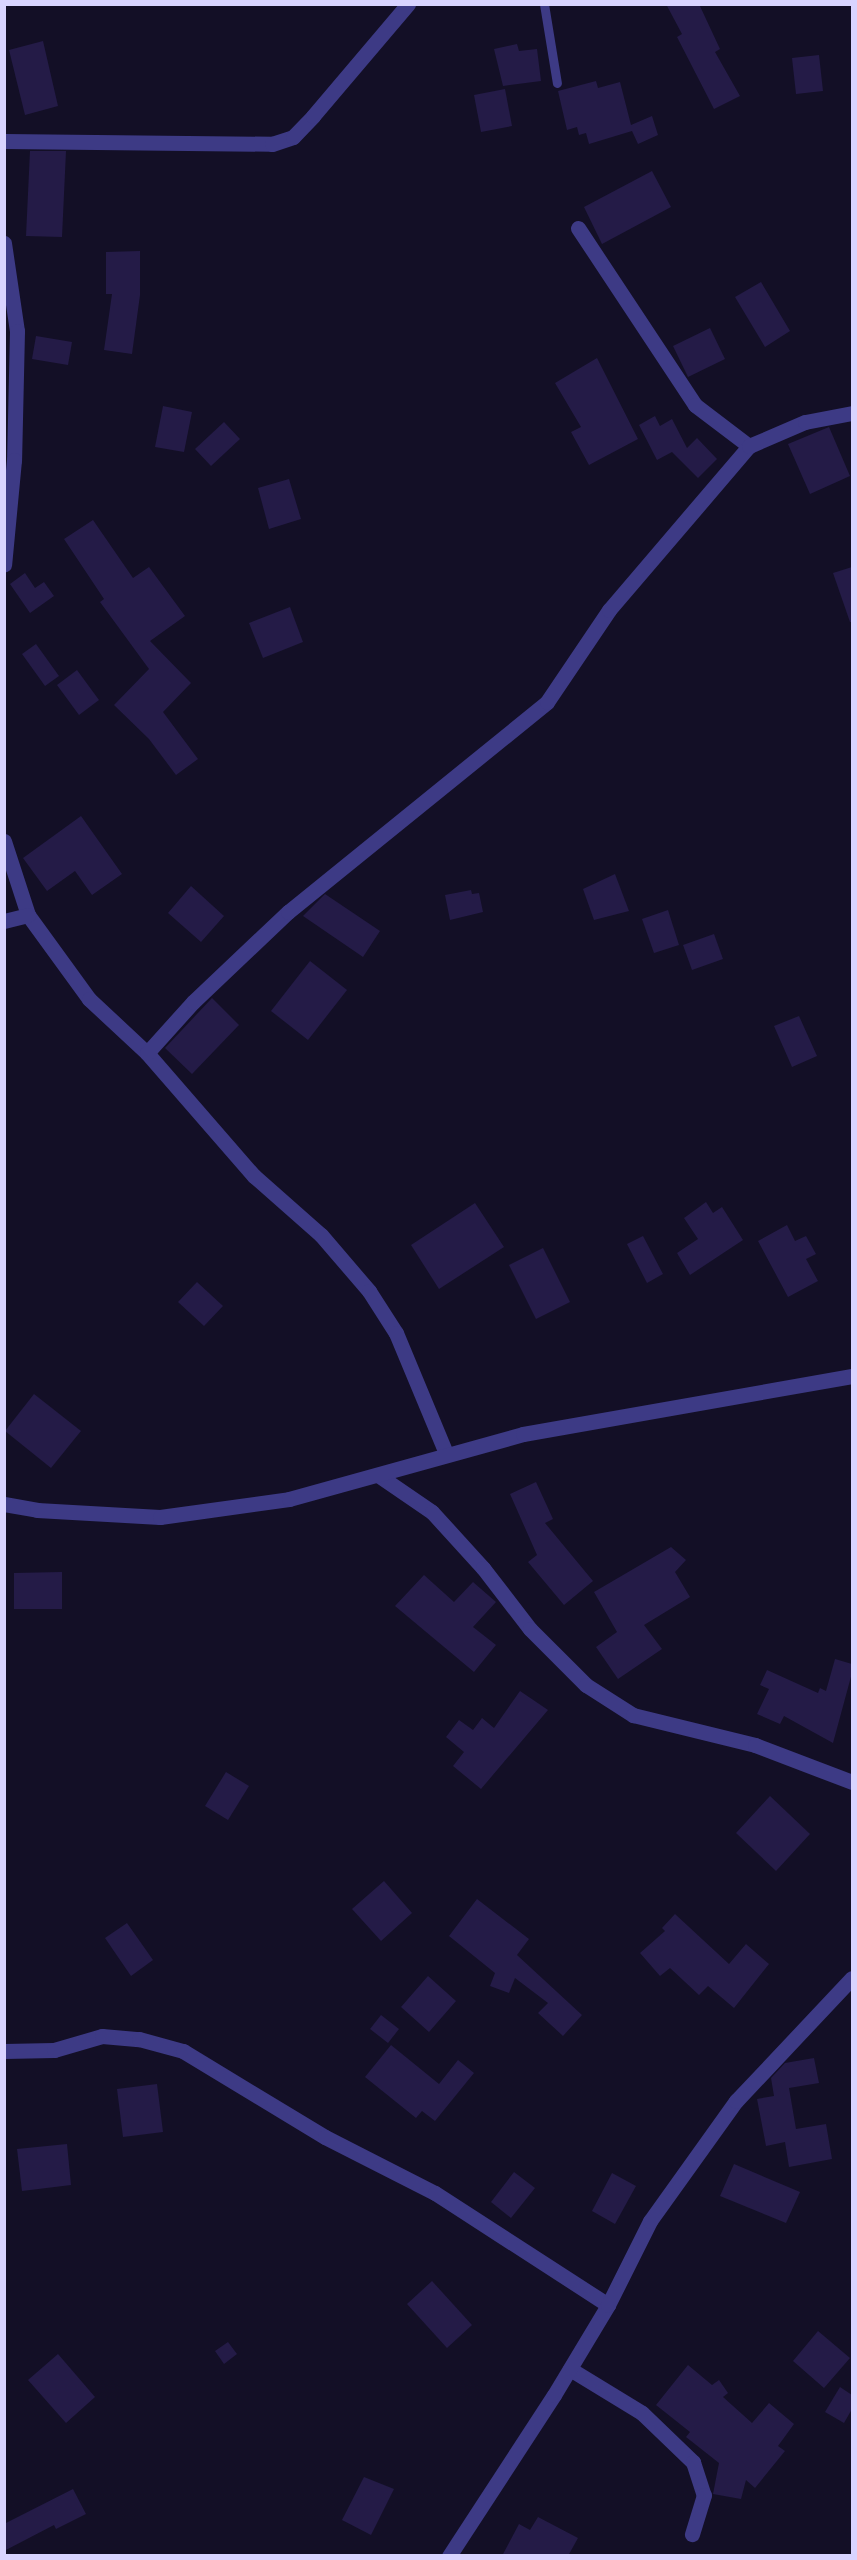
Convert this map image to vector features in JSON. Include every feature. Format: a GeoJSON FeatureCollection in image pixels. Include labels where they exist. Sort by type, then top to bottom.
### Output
{"type":"FeatureCollection","features":[{"type":"Feature","properties":{"kind":"street"},"geometry":{"type":"LineString","coordinates":[[4,141],[272,144],[292,137],[313,116],[408,4]]}},
{"type":"Feature","properties":{"kind":"street"},"geometry":{"type":"LineString","coordinates":[[578,228],[695,405],[749,446]]}},
{"type":"Feature","properties":{"kind":"street"},"geometry":{"type":"LineString","coordinates":[[4,243],[17,331],[14,460],[4,565]]}},
{"type":"Feature","properties":{"kind":"street"},"geometry":{"type":"LineString","coordinates":[[147,1053],[193,1002],[288,912],[547,702],[609,610],[749,446],[805,422],[852,412]]}},
{"type":"Feature","properties":{"kind":"street"},"geometry":{"type":"LineString","coordinates":[[4,841],[28,915],[89,999],[147,1053],[254,1176],[321,1235],[369,1291],[396,1333],[446,1453]]}},
{"type":"Feature","properties":{"kind":"street"},"geometry":{"type":"LineString","coordinates":[[4,921],[28,915]]}},
{"type":"Feature","properties":{"kind":"street"},"geometry":{"type":"LineString","coordinates":[[4,1504],[37,1510],[160,1517],[289,1499],[378,1476],[446,1453],[523,1434],[852,1376]]}},
{"type":"Feature","properties":{"kind":"street"},"geometry":{"type":"LineString","coordinates":[[378,1476],[432,1512],[483,1568],[530,1629],[586,1685],[633,1715],[755,1745],[852,1782]]}},
{"type":"Feature","properties":{"kind":"street"},"geometry":{"type":"LineString","coordinates":[[449,2556],[570,2369],[608,2305],[650,2221],[736,2101],[852,1978]]}},
{"type":"Feature","properties":{"kind":"street"},"geometry":{"type":"LineString","coordinates":[[4,2051],[54,2050],[102,2036],[139,2039],[183,2051],[325,2137],[435,2193],[608,2305]]}},
{"type":"Feature","properties":{"kind":"street"},"geometry":{"type":"LineString","coordinates":[[570,2369],[642,2413],[693,2462],[704,2495],[692,2534]]}},
{"type":"Feature","properties":{"kind":"lane"},"geometry":{"type":"LineString","coordinates":[[544,4],[557,83]]}},
{"type":"Feature","properties":{"kind":"building"},"geometry":{"type":"Polygon","coordinates":[[[666,4],[699,4],[720,49],[715,52],[740,96],[714,109],[677,37],[682,34],[666,4]]]}},
{"type":"Feature","properties":{"kind":"building"},"geometry":{"type":"Polygon","coordinates":[[[43,41],[58,106],[25,115],[9,50],[43,41]]]}},
{"type":"Feature","properties":{"kind":"building"},"geometry":{"type":"Polygon","coordinates":[[[517,44],[519,51],[537,49],[541,81],[503,86],[494,49],[517,44]]]}},
{"type":"Feature","properties":{"kind":"building"},"geometry":{"type":"Polygon","coordinates":[[[819,55],[823,91],[796,94],[792,58],[819,55]]]}},
{"type":"Feature","properties":{"kind":"building"},"geometry":{"type":"Polygon","coordinates":[[[596,81],[598,88],[620,82],[631,125],[652,116],[658,135],[638,144],[632,131],[589,144],[586,133],[579,135],[577,127],[567,130],[558,91],[596,81]]]}},
{"type":"Feature","properties":{"kind":"building"},"geometry":{"type":"Polygon","coordinates":[[[505,89],[512,126],[481,132],[474,95],[505,89]]]}},
{"type":"Feature","properties":{"kind":"building"},"geometry":{"type":"Polygon","coordinates":[[[30,151],[66,151],[62,237],[26,236],[30,151]]]}},
{"type":"Feature","properties":{"kind":"building"},"geometry":{"type":"Polygon","coordinates":[[[652,171],[671,207],[602,244],[584,207],[652,171]]]}},
{"type":"Feature","properties":{"kind":"building"},"geometry":{"type":"Polygon","coordinates":[[[140,251],[140,295],[132,354],[104,350],[112,294],[106,294],[106,252],[140,251]]]}},
{"type":"Feature","properties":{"kind":"building"},"geometry":{"type":"Polygon","coordinates":[[[761,282],[790,331],[765,347],[735,297],[761,282]]]}},
{"type":"Feature","properties":{"kind":"building"},"geometry":{"type":"Polygon","coordinates":[[[710,328],[725,359],[688,377],[673,346],[710,328]]]}},
{"type":"Feature","properties":{"kind":"building"},"geometry":{"type":"Polygon","coordinates":[[[36,336],[72,342],[68,365],[32,359],[36,336]]]}},
{"type":"Feature","properties":{"kind":"building"},"geometry":{"type":"Polygon","coordinates":[[[597,358],[638,439],[589,465],[571,432],[581,427],[555,383],[597,358]]]}},
{"type":"Feature","properties":{"kind":"building"},"geometry":{"type":"Polygon","coordinates":[[[163,406],[192,412],[184,452],[155,447],[163,406]]]}},
{"type":"Feature","properties":{"kind":"building"},"geometry":{"type":"Polygon","coordinates":[[[655,416],[660,426],[672,419],[687,448],[697,438],[717,459],[698,478],[672,452],[657,460],[639,425],[655,416]]]}},
{"type":"Feature","properties":{"kind":"building"},"geometry":{"type":"Polygon","coordinates":[[[224,422],[240,439],[211,466],[195,449],[224,422]]]}},
{"type":"Feature","properties":{"kind":"building"},"geometry":{"type":"Polygon","coordinates":[[[829,427],[850,476],[810,494],[788,444],[829,427]]]}},
{"type":"Feature","properties":{"kind":"building"},"geometry":{"type":"Polygon","coordinates":[[[289,479],[301,519],[269,529],[258,488],[289,479]]]}},
{"type":"Feature","properties":{"kind":"building"},"geometry":{"type":"Polygon","coordinates":[[[93,520],[133,578],[149,567],[185,616],[150,641],[191,683],[163,712],[198,759],[176,775],[149,739],[114,705],[149,669],[100,602],[104,599],[64,539],[93,520]]]}},
{"type":"Feature","properties":{"kind":"building"},"geometry":{"type":"Polygon","coordinates":[[[852,567],[852,622],[850,622],[833,573],[852,567]]]}},
{"type":"Feature","properties":{"kind":"building"},"geometry":{"type":"Polygon","coordinates":[[[25,573],[35,588],[44,582],[54,596],[30,613],[10,584],[25,573]]]}},
{"type":"Feature","properties":{"kind":"building"},"geometry":{"type":"Polygon","coordinates":[[[290,607],[303,642],[263,658],[249,623],[290,607]]]}},
{"type":"Feature","properties":{"kind":"building"},"geometry":{"type":"Polygon","coordinates":[[[36,644],[59,676],[45,686],[22,654],[36,644]]]}},
{"type":"Feature","properties":{"kind":"building"},"geometry":{"type":"Polygon","coordinates":[[[77,670],[99,700],[79,715],[57,685],[77,670]]]}},
{"type":"Feature","properties":{"kind":"building"},"geometry":{"type":"Polygon","coordinates":[[[81,816],[122,874],[92,895],[75,871],[47,891],[23,858],[81,816]]]}},
{"type":"Feature","properties":{"kind":"building"},"geometry":{"type":"Polygon","coordinates":[[[615,874],[629,911],[594,920],[583,889],[615,874]]]}},
{"type":"Feature","properties":{"kind":"building"},"geometry":{"type":"Polygon","coordinates":[[[191,886],[224,916],[201,942],[168,913],[191,886]]]}},
{"type":"Feature","properties":{"kind":"building"},"geometry":{"type":"Polygon","coordinates":[[[471,890],[472,894],[479,893],[483,912],[450,920],[445,895],[471,890]]]}},
{"type":"Feature","properties":{"kind":"building"},"geometry":{"type":"Polygon","coordinates":[[[325,894],[380,931],[363,957],[303,916],[325,894]]]}},
{"type":"Feature","properties":{"kind":"building"},"geometry":{"type":"Polygon","coordinates":[[[668,910],[679,945],[654,953],[642,919],[668,910]]]}},
{"type":"Feature","properties":{"kind":"building"},"geometry":{"type":"Polygon","coordinates":[[[714,934],[723,959],[692,970],[683,945],[714,934]]]}},
{"type":"Feature","properties":{"kind":"building"},"geometry":{"type":"Polygon","coordinates":[[[310,961],[347,990],[308,1040],[271,1011],[310,961]]]}},
{"type":"Feature","properties":{"kind":"building"},"geometry":{"type":"Polygon","coordinates":[[[212,998],[239,1025],[192,1074],[165,1048],[212,998]]]}},
{"type":"Feature","properties":{"kind":"building"},"geometry":{"type":"Polygon","coordinates":[[[799,1016],[817,1056],[792,1067],[774,1026],[799,1016]]]}},
{"type":"Feature","properties":{"kind":"building"},"geometry":{"type":"Polygon","coordinates":[[[706,1202],[713,1213],[722,1207],[743,1240],[690,1275],[677,1253],[698,1239],[684,1218],[706,1202]]]}},
{"type":"Feature","properties":{"kind":"building"},"geometry":{"type":"Polygon","coordinates":[[[475,1203],[504,1247],[439,1289],[411,1245],[475,1203]]]}},
{"type":"Feature","properties":{"kind":"building"},"geometry":{"type":"Polygon","coordinates":[[[787,1225],[795,1241],[806,1236],[816,1254],[806,1259],[818,1281],[788,1297],[758,1241],[787,1225]]]}},
{"type":"Feature","properties":{"kind":"building"},"geometry":{"type":"Polygon","coordinates":[[[643,1236],[663,1274],[647,1283],[627,1244],[643,1236]]]}},
{"type":"Feature","properties":{"kind":"building"},"geometry":{"type":"Polygon","coordinates":[[[543,1248],[570,1302],[536,1319],[509,1265],[543,1248]]]}},
{"type":"Feature","properties":{"kind":"building"},"geometry":{"type":"Polygon","coordinates":[[[197,1282],[223,1306],[204,1326],[178,1302],[197,1282]]]}},
{"type":"Feature","properties":{"kind":"building"},"geometry":{"type":"Polygon","coordinates":[[[34,1394],[81,1431],[51,1468],[5,1431],[34,1394]]]}},
{"type":"Feature","properties":{"kind":"building"},"geometry":{"type":"Polygon","coordinates":[[[536,1482],[553,1519],[545,1523],[593,1581],[564,1605],[528,1562],[537,1555],[510,1494],[536,1482]]]}},
{"type":"Feature","properties":{"kind":"building"},"geometry":{"type":"Polygon","coordinates":[[[671,1547],[686,1560],[675,1572],[690,1597],[644,1625],[662,1649],[618,1679],[596,1647],[617,1632],[594,1592],[671,1547]]]}},
{"type":"Feature","properties":{"kind":"building"},"geometry":{"type":"Polygon","coordinates":[[[62,1572],[62,1609],[14,1609],[14,1573],[62,1572]]]}},
{"type":"Feature","properties":{"kind":"building"},"geometry":{"type":"Polygon","coordinates":[[[424,1575],[454,1602],[473,1582],[496,1602],[473,1627],[496,1645],[474,1672],[395,1606],[424,1575]]]}},
{"type":"Feature","properties":{"kind":"building"},"geometry":{"type":"Polygon","coordinates":[[[835,1659],[852,1664],[852,1673],[833,1743],[784,1716],[780,1724],[757,1714],[769,1689],[760,1685],[767,1670],[818,1693],[820,1688],[826,1691],[835,1659]]]}},
{"type":"Feature","properties":{"kind":"building"},"geometry":{"type":"Polygon","coordinates":[[[520,1691],[548,1710],[481,1789],[453,1766],[464,1752],[446,1737],[459,1720],[473,1730],[482,1718],[494,1728],[520,1691]]]}},
{"type":"Feature","properties":{"kind":"building"},"geometry":{"type":"Polygon","coordinates":[[[226,1772],[249,1786],[228,1820],[205,1806],[226,1772]]]}},
{"type":"Feature","properties":{"kind":"building"},"geometry":{"type":"Polygon","coordinates":[[[770,1796],[810,1834],[776,1871],[736,1833],[770,1796]]]}},
{"type":"Feature","properties":{"kind":"building"},"geometry":{"type":"Polygon","coordinates":[[[384,1881],[412,1913],[381,1941],[352,1909],[384,1881]]]}},
{"type":"Feature","properties":{"kind":"building"},"geometry":{"type":"Polygon","coordinates":[[[477,1899],[529,1939],[517,1955],[582,2015],[563,2036],[538,2013],[548,2003],[515,1978],[509,1993],[490,1986],[495,1973],[449,1936],[477,1899]]]}},
{"type":"Feature","properties":{"kind":"building"},"geometry":{"type":"Polygon","coordinates":[[[675,1914],[729,1964],[746,1944],[769,1964],[734,2008],[708,1986],[699,1995],[670,1968],[660,1976],[640,1953],[665,1931],[662,1928],[675,1914]]]}},
{"type":"Feature","properties":{"kind":"building"},"geometry":{"type":"Polygon","coordinates":[[[127,1923],[153,1960],[131,1976],[105,1938],[127,1923]]]}},
{"type":"Feature","properties":{"kind":"building"},"geometry":{"type":"Polygon","coordinates":[[[428,1976],[456,2001],[429,2032],[401,2007],[428,1976]]]}},
{"type":"Feature","properties":{"kind":"building"},"geometry":{"type":"Polygon","coordinates":[[[381,2015],[399,2029],[388,2043],[370,2029],[381,2015]]]}},
{"type":"Feature","properties":{"kind":"building"},"geometry":{"type":"Polygon","coordinates":[[[391,2045],[439,2084],[458,2060],[474,2073],[435,2121],[422,2111],[416,2118],[365,2077],[391,2045]]]}},
{"type":"Feature","properties":{"kind":"building"},"geometry":{"type":"Polygon","coordinates":[[[814,2058],[819,2083],[789,2088],[796,2129],[826,2124],[832,2159],[789,2167],[785,2142],[766,2146],[757,2099],[774,2096],[771,2078],[785,2063],[814,2058]]]}},
{"type":"Feature","properties":{"kind":"building"},"geometry":{"type":"Polygon","coordinates":[[[157,2084],[163,2132],[123,2137],[117,2089],[157,2084]]]}},
{"type":"Feature","properties":{"kind":"building"},"geometry":{"type":"Polygon","coordinates":[[[67,2144],[71,2185],[22,2191],[17,2149],[67,2144]]]}},
{"type":"Feature","properties":{"kind":"building"},"geometry":{"type":"Polygon","coordinates":[[[734,2164],[800,2192],[786,2223],[720,2196],[734,2164]]]}},
{"type":"Feature","properties":{"kind":"building"},"geometry":{"type":"Polygon","coordinates":[[[514,2172],[535,2188],[511,2218],[491,2202],[514,2172]]]}},
{"type":"Feature","properties":{"kind":"building"},"geometry":{"type":"Polygon","coordinates":[[[612,2173],[636,2186],[615,2224],[592,2211],[612,2173]]]}},
{"type":"Feature","properties":{"kind":"building"},"geometry":{"type":"Polygon","coordinates":[[[432,2281],[472,2325],[447,2348],[407,2304],[432,2281]]]}},
{"type":"Feature","properties":{"kind":"building"},"geometry":{"type":"Polygon","coordinates":[[[818,2331],[850,2358],[824,2388],[793,2361],[818,2331]]]}},
{"type":"Feature","properties":{"kind":"building"},"geometry":{"type":"Polygon","coordinates":[[[228,2342],[237,2354],[224,2364],[215,2351],[228,2342]]]}},
{"type":"Feature","properties":{"kind":"building"},"geometry":{"type":"Polygon","coordinates":[[[58,2354],[95,2397],[66,2423],[28,2380],[58,2354]]]}},
{"type":"Feature","properties":{"kind":"building"},"geometry":{"type":"Polygon","coordinates":[[[688,2365],[712,2385],[719,2380],[728,2393],[723,2397],[752,2423],[769,2403],[794,2424],[778,2446],[785,2451],[755,2488],[746,2480],[741,2499],[713,2494],[719,2463],[686,2437],[690,2432],[656,2405],[688,2365]]]}},
{"type":"Feature","properties":{"kind":"building"},"geometry":{"type":"Polygon","coordinates":[[[840,2387],[852,2395],[852,2409],[844,2423],[825,2412],[840,2387]]]}},
{"type":"Feature","properties":{"kind":"building"},"geometry":{"type":"Polygon","coordinates":[[[364,2477],[394,2489],[371,2535],[342,2520],[364,2477]]]}},
{"type":"Feature","properties":{"kind":"building"},"geometry":{"type":"Polygon","coordinates":[[[73,2489],[86,2514],[56,2529],[54,2525],[4,2551],[4,2524],[73,2489]]]}},
{"type":"Feature","properties":{"kind":"building"},"geometry":{"type":"Polygon","coordinates":[[[538,2517],[578,2538],[568,2556],[502,2556],[519,2524],[530,2530],[538,2517]]]}}]}
